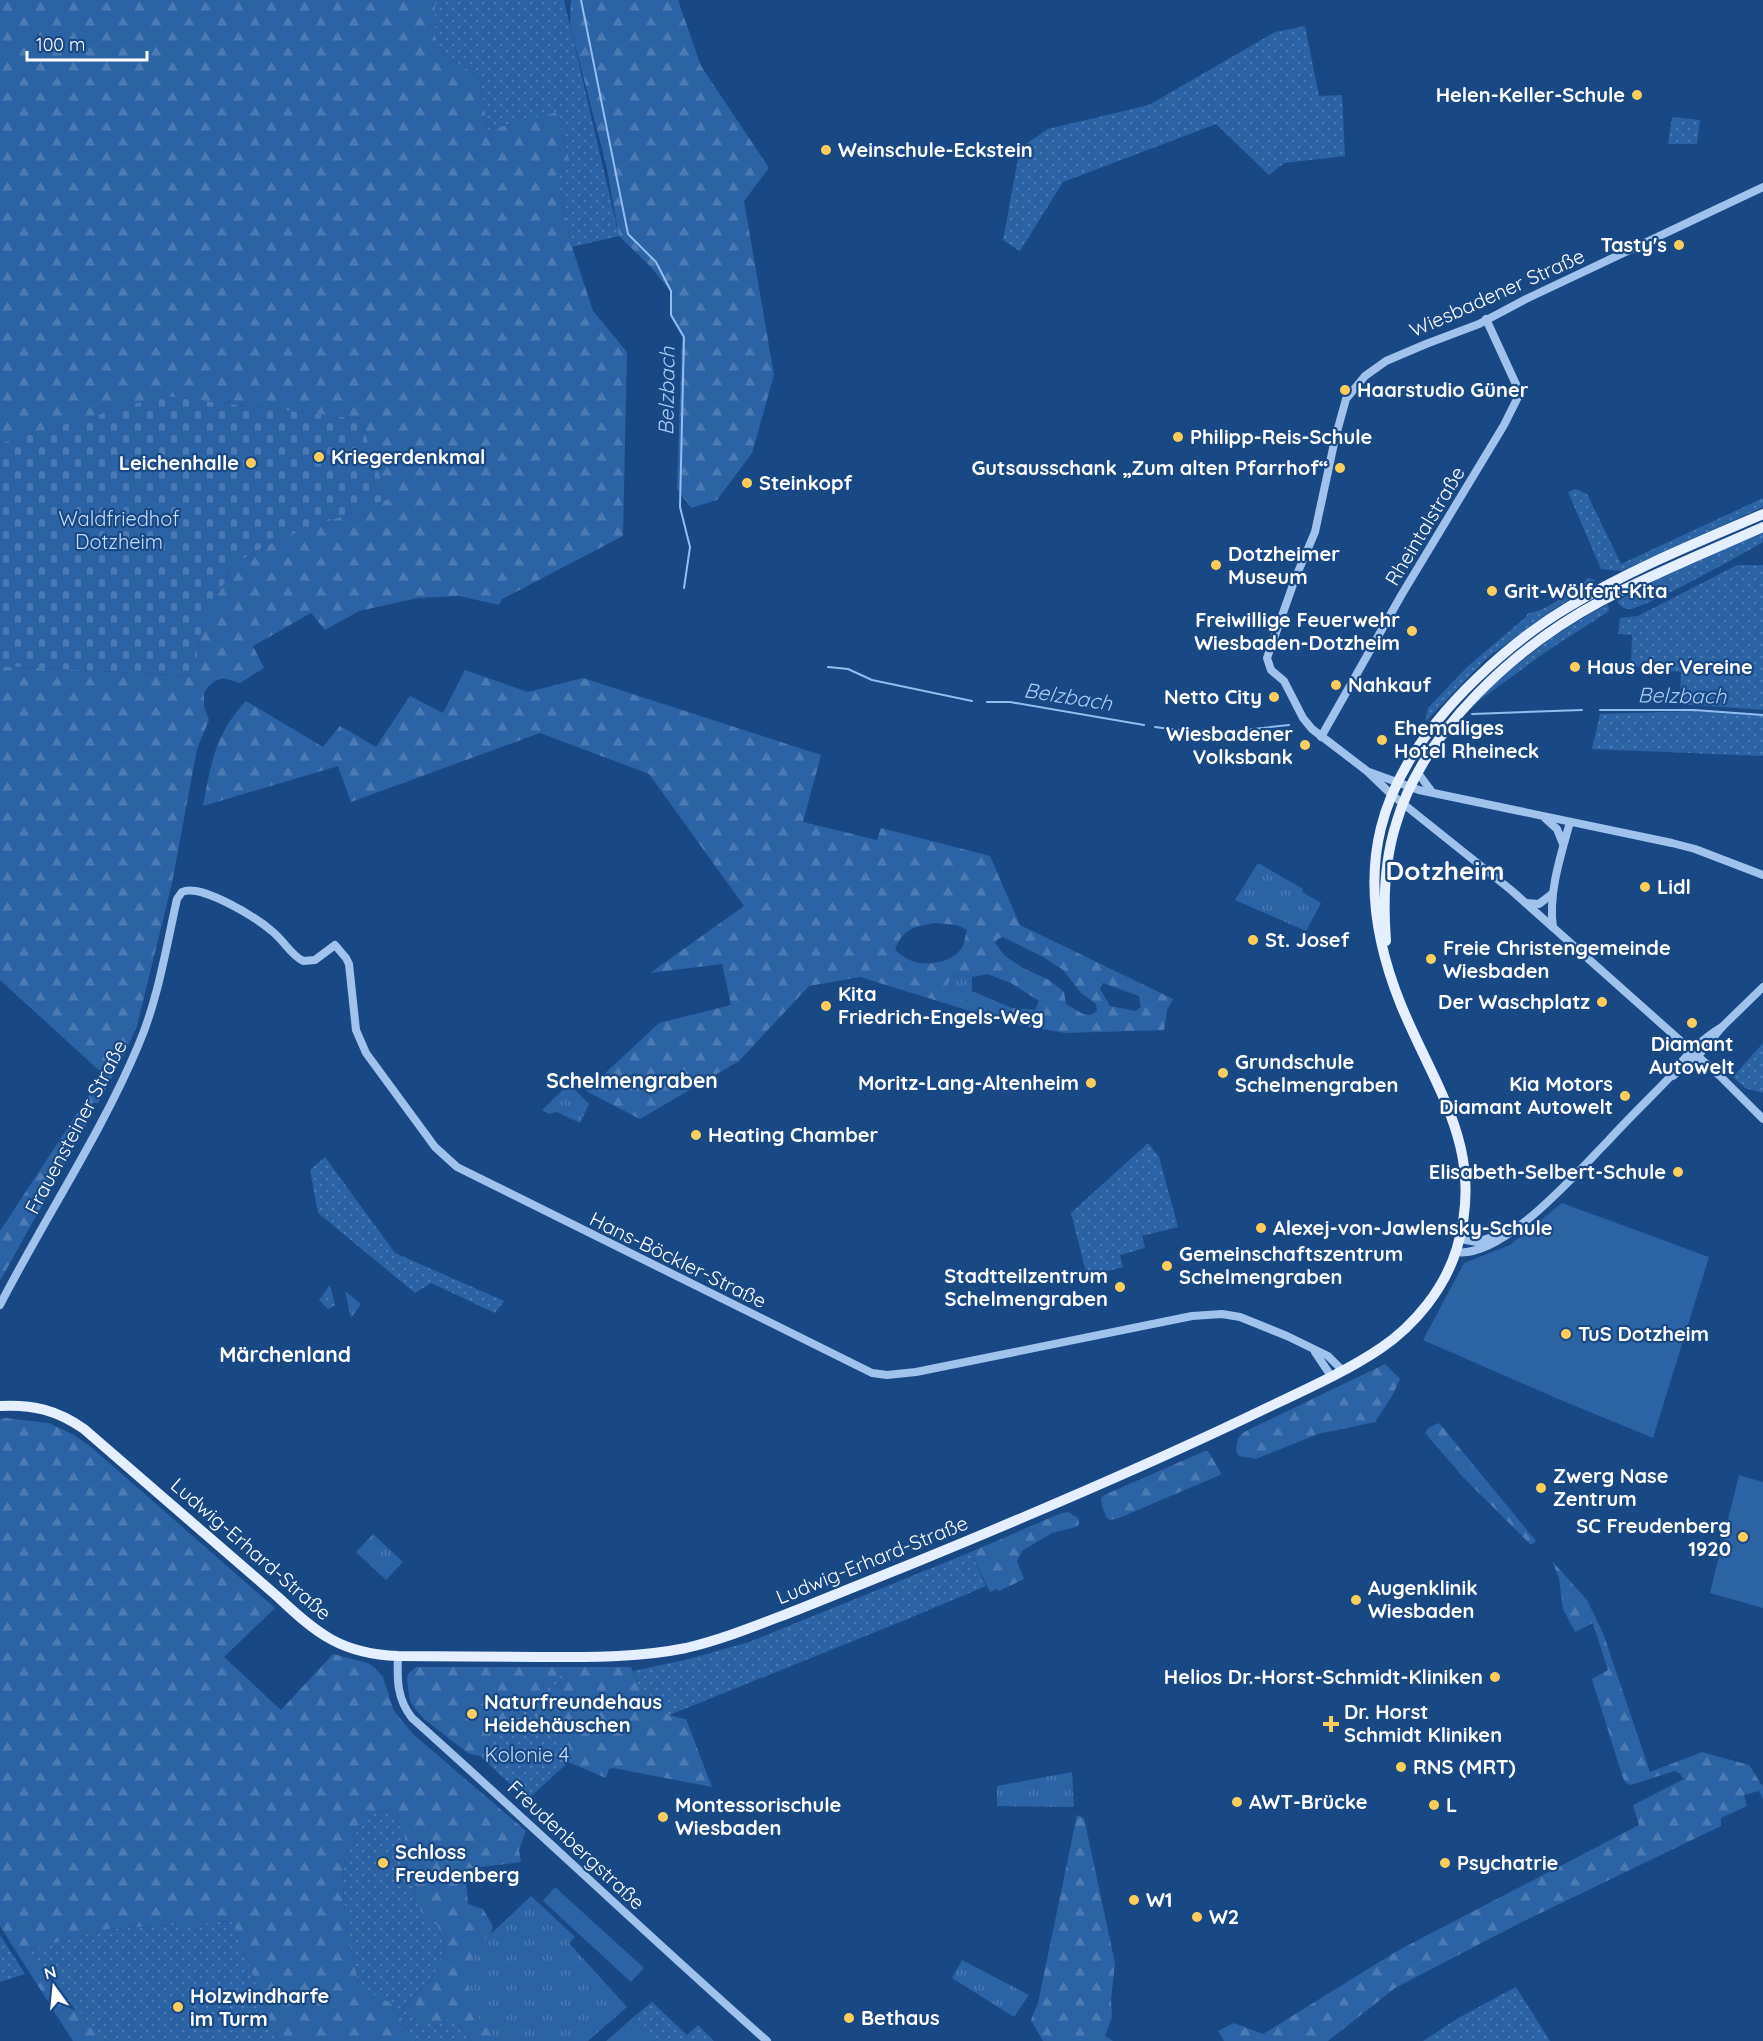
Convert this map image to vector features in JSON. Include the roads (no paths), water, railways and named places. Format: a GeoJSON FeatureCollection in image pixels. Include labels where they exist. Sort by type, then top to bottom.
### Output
{"type":"FeatureCollection","features":[{"type":"Feature","properties":{"kind":"main road","name":"Ludwig-Erhard-Straße"},"geometry":{"type":"LineString","coordinates":[[0,1406],[32,1406],[47,1410],[71,1420],[84,1429],[316,1631],[336,1642],[357,1650],[398,1656],[615,1657],[668,1651],[710,1642],[752,1628],[1024,1517],[1196,1442],[1331,1376],[1382,1348],[1406,1328],[1437,1291],[1460,1239],[1466,1193],[1464,1162],[1457,1130],[1394,986],[1379,934],[1374,885],[1382,826],[1391,794],[1397,782],[1415,749],[1429,730],[1468,687],[1528,634],[1620,585],[1763,514]]}},
{"type":"Feature","properties":{"kind":"main road","name":"Ludwig-Erhard-Straße"},"geometry":{"type":"LineString","coordinates":[[1620,585],[1763,527]]}},
{"type":"Feature","properties":{"kind":"main road","name":"Ludwig-Erhard-Straße"},"geometry":{"type":"LineString","coordinates":[[1388,966],[1384,908],[1388,861],[1395,825],[1418,773],[1444,733],[1497,675],[1535,643],[1598,597]]}},
{"type":"Feature","properties":{"kind":"street","name":"Wiesbadener Straße"},"geometry":{"type":"LineString","coordinates":[[1321,737],[1308,726],[1284,681],[1271,670],[1268,665],[1268,654],[1315,532],[1346,399],[1360,382],[1386,361],[1486,319],[1763,188]]}},
{"type":"Feature","properties":{"kind":"street","name":"Rheintalstraße"},"geometry":{"type":"LineString","coordinates":[[1321,737],[1402,594],[1504,425],[1520,393],[1486,319]]}},
{"type":"Feature","properties":{"kind":"street"},"geometry":{"type":"LineString","coordinates":[[1321,737],[1367,771],[1403,804],[1527,903],[1695,1053],[1763,1119]]}},
{"type":"Feature","properties":{"kind":"street"},"geometry":{"type":"LineString","coordinates":[[1367,771],[1434,793],[1695,849],[1763,875]]}},
{"type":"Feature","properties":{"kind":"street"},"geometry":{"type":"LineString","coordinates":[[1418,773],[1434,793]]}},
{"type":"Feature","properties":{"kind":"street"},"geometry":{"type":"LineString","coordinates":[[1544,817],[1556,826],[1564,845]]}},
{"type":"Feature","properties":{"kind":"street"},"geometry":{"type":"LineString","coordinates":[[1553,927],[1551,910],[1553,893],[1570,822]]}},
{"type":"Feature","properties":{"kind":"street","name":"Frauensteiner Straße"},"geometry":{"type":"LineString","coordinates":[[0,1305],[103,1118],[139,1044],[163,965],[177,899],[179,894],[185,891]]}},
{"type":"Feature","properties":{"kind":"street","name":"Hans-Böckler-Straße"},"geometry":{"type":"LineString","coordinates":[[185,891],[201,892],[255,918],[303,961],[315,960],[335,945],[349,964],[356,1030],[366,1053],[435,1147],[457,1167],[872,1373],[887,1375],[916,1372],[1208,1314],[1240,1317],[1282,1334],[1331,1358],[1341,1370]]}},
{"type":"Feature","properties":{"kind":"street"},"geometry":{"type":"LineString","coordinates":[[1527,903],[1539,904],[1553,893]]}},
{"type":"Feature","properties":{"kind":"street"},"geometry":{"type":"LineString","coordinates":[[1456,1252],[1478,1251],[1496,1242],[1544,1207],[1695,1053],[1706,1037],[1722,1027],[1763,987]]}},
{"type":"Feature","properties":{"kind":"street"},"geometry":{"type":"LineString","coordinates":[[1460,1239],[1483,1241],[1511,1230]]}},
{"type":"Feature","properties":{"kind":"street","name":"Hans-Böckler-Straße"},"geometry":{"type":"LineString","coordinates":[[1313,1350],[1321,1358],[1331,1376]]}},
{"type":"Feature","properties":{"kind":"street","name":"Freudenbergstraße"},"geometry":{"type":"LineString","coordinates":[[398,1656],[398,1690],[412,1718],[767,2041]]}},
{"type":"Feature","properties":{"kind":"waterway","name":"Belzbach"},"geometry":{"type":"LineString","coordinates":[[581,0],[628,234],[656,262],[671,291],[671,315],[684,337],[680,507],[690,547],[684,588]]}},
{"type":"Feature","properties":{"kind":"waterway","name":"Belzbach"},"geometry":{"type":"LineString","coordinates":[[828,667],[848,669],[872,680],[972,701]]}},
{"type":"Feature","properties":{"kind":"waterway","name":"Belzbach"},"geometry":{"type":"LineString","coordinates":[[987,702],[1010,702],[1144,725]]}},
{"type":"Feature","properties":{"kind":"waterway","name":"Belzbach"},"geometry":{"type":"LineString","coordinates":[[1472,714],[1582,710]]}},
{"type":"Feature","properties":{"kind":"waterway","name":"Belzbach"},"geometry":{"type":"LineString","coordinates":[[1600,710],[1694,710],[1763,715]]}},
{"type":"Feature","properties":{"kind":"waterway","name":"Belzbach"},"geometry":{"type":"LineString","coordinates":[[1155,727],[1208,734],[1289,725]]}},
{"type":"Feature","properties":{"kind":"place","name":"Helen-Keller-Schule"},"geometry":{"type":"Point","coordinates":[1637,95]}},
{"type":"Feature","properties":{"kind":"place","name":"Weinschule-Eckstein"},"geometry":{"type":"Point","coordinates":[826,150]}},
{"type":"Feature","properties":{"kind":"place","name":"Tasty's"},"geometry":{"type":"Point","coordinates":[1679,245]}},
{"type":"Feature","properties":{"kind":"place","name":"Haarstudio Güner"},"geometry":{"type":"Point","coordinates":[1345,390]}},
{"type":"Feature","properties":{"kind":"place","name":"Philipp-Reis-Schule"},"geometry":{"type":"Point","coordinates":[1178,437]}},
{"type":"Feature","properties":{"kind":"place","name":"Kriegerdenkmal"},"geometry":{"type":"Point","coordinates":[319,457]}},
{"type":"Feature","properties":{"kind":"place","name":"Leichenhalle"},"geometry":{"type":"Point","coordinates":[251,463]}},
{"type":"Feature","properties":{"kind":"place","name":"Gutsausschank „Zum alten Pfarrhof“"},"geometry":{"type":"Point","coordinates":[1340,468]}},
{"type":"Feature","properties":{"kind":"place","name":"Steinkopf"},"geometry":{"type":"Point","coordinates":[747,483]}},
{"type":"Feature","properties":{"kind":"place","name":"Dotzheimer Museum"},"geometry":{"type":"Point","coordinates":[1216,565]}},
{"type":"Feature","properties":{"kind":"place","name":"Grit-Wölfert-Kita"},"geometry":{"type":"Point","coordinates":[1492,591]}},
{"type":"Feature","properties":{"kind":"place","name":"Freiwillige Feuerwehr Wiesbaden-Dotzheim"},"geometry":{"type":"Point","coordinates":[1412,631]}},
{"type":"Feature","properties":{"kind":"place","name":"Haus der Vereine"},"geometry":{"type":"Point","coordinates":[1575,667]}},
{"type":"Feature","properties":{"kind":"place","name":"Nahkauf"},"geometry":{"type":"Point","coordinates":[1336,685]}},
{"type":"Feature","properties":{"kind":"place","name":"Netto City"},"geometry":{"type":"Point","coordinates":[1274,697]}},
{"type":"Feature","properties":{"kind":"place","name":"Ehemaliges Hotel Rheineck"},"geometry":{"type":"Point","coordinates":[1382,740]}},
{"type":"Feature","properties":{"kind":"place","name":"Wiesbadener Volksbank"},"geometry":{"type":"Point","coordinates":[1305,745]}},
{"type":"Feature","properties":{"kind":"place","name":"Lidl"},"geometry":{"type":"Point","coordinates":[1645,887]}},
{"type":"Feature","properties":{"kind":"place","name":"St. Josef"},"geometry":{"type":"Point","coordinates":[1253,940]}},
{"type":"Feature","properties":{"kind":"place","name":"Freie Christengemeinde Wiesbaden"},"geometry":{"type":"Point","coordinates":[1431,959]}},
{"type":"Feature","properties":{"kind":"place","name":"Der Waschplatz"},"geometry":{"type":"Point","coordinates":[1602,1002]}},
{"type":"Feature","properties":{"kind":"place","name":"Kita Friedrich-Engels-Weg"},"geometry":{"type":"Point","coordinates":[826,1006]}},
{"type":"Feature","properties":{"kind":"place","name":"Diamant Autowelt"},"geometry":{"type":"Point","coordinates":[1692,1023]}},
{"type":"Feature","properties":{"kind":"place","name":"Grundschule Schelmengraben"},"geometry":{"type":"Point","coordinates":[1223,1073]}},
{"type":"Feature","properties":{"kind":"place","name":"Moritz-Lang-Altenheim"},"geometry":{"type":"Point","coordinates":[1091,1083]}},
{"type":"Feature","properties":{"kind":"place","name":"Kia Motors Diamant Autowelt"},"geometry":{"type":"Point","coordinates":[1625,1096]}},
{"type":"Feature","properties":{"kind":"place","name":"Heating Chamber"},"geometry":{"type":"Point","coordinates":[696,1135]}},
{"type":"Feature","properties":{"kind":"place","name":"Elisabeth-Selbert-Schule"},"geometry":{"type":"Point","coordinates":[1678,1172]}},
{"type":"Feature","properties":{"kind":"place","name":"Alexej-von-Jawlensky-Schule"},"geometry":{"type":"Point","coordinates":[1261,1228]}},
{"type":"Feature","properties":{"kind":"place","name":"Gemeinschaftszentrum Schelmengraben"},"geometry":{"type":"Point","coordinates":[1167,1266]}},
{"type":"Feature","properties":{"kind":"place","name":"Stadtteilzentrum Schelmengraben"},"geometry":{"type":"Point","coordinates":[1120,1287]}},
{"type":"Feature","properties":{"kind":"place","name":"TuS Dotzheim"},"geometry":{"type":"Point","coordinates":[1566,1334]}},
{"type":"Feature","properties":{"kind":"place","name":"Zwerg Nase Zentrum"},"geometry":{"type":"Point","coordinates":[1541,1488]}},
{"type":"Feature","properties":{"kind":"place","name":"SC Freudenberg 1920"},"geometry":{"type":"Point","coordinates":[1743,1537]}},
{"type":"Feature","properties":{"kind":"place","name":"Augenklinik Wiesbaden"},"geometry":{"type":"Point","coordinates":[1356,1600]}},
{"type":"Feature","properties":{"kind":"place","name":"Helios Dr.-Horst-Schmidt-Kliniken"},"geometry":{"type":"Point","coordinates":[1495,1677]}},
{"type":"Feature","properties":{"kind":"place","name":"Naturfreundehaus Heidehäuschen"},"geometry":{"type":"Point","coordinates":[472,1714]}},
{"type":"Feature","properties":{"kind":"place","name":"Dr. Horst Schmidt Kliniken"},"geometry":{"type":"Point","coordinates":[1331,1724]}},
{"type":"Feature","properties":{"kind":"place","name":"RNS (MRT)"},"geometry":{"type":"Point","coordinates":[1401,1767]}},
{"type":"Feature","properties":{"kind":"place","name":"AWT-Brücke"},"geometry":{"type":"Point","coordinates":[1237,1802]}},
{"type":"Feature","properties":{"kind":"place","name":"L"},"geometry":{"type":"Point","coordinates":[1434,1805]}},
{"type":"Feature","properties":{"kind":"place","name":"Montessorischule Wiesbaden"},"geometry":{"type":"Point","coordinates":[663,1817]}},
{"type":"Feature","properties":{"kind":"place","name":"Schloss Freudenberg"},"geometry":{"type":"Point","coordinates":[383,1863]}},
{"type":"Feature","properties":{"kind":"place","name":"Psychatrie"},"geometry":{"type":"Point","coordinates":[1445,1863]}},
{"type":"Feature","properties":{"kind":"place","name":"W1"},"geometry":{"type":"Point","coordinates":[1134,1900]}},
{"type":"Feature","properties":{"kind":"place","name":"W2"},"geometry":{"type":"Point","coordinates":[1197,1917]}},
{"type":"Feature","properties":{"kind":"place","name":"Holzwindharfe im Turm"},"geometry":{"type":"Point","coordinates":[178,2007]}},
{"type":"Feature","properties":{"kind":"place","name":"Bethaus"},"geometry":{"type":"Point","coordinates":[849,2018]}},
{"type":"Feature","properties":{"kind":"district","name":"Dotzheim"},"geometry":{"type":"Point","coordinates":[1445,871]}},
{"type":"Feature","properties":{"kind":"district","name":"Schelmengraben"},"geometry":{"type":"Point","coordinates":[632,1081]}},
{"type":"Feature","properties":{"kind":"district","name":"Märchenland"},"geometry":{"type":"Point","coordinates":[285,1355]}},
{"type":"Feature","properties":{"kind":"park label","name":"Waldfriedhof Dotzheim"},"geometry":{"type":"Point","coordinates":[119,530]}},
{"type":"Feature","properties":{"kind":"park label","name":"Kolonie 4"},"geometry":{"type":"Point","coordinates":[527,1755]}}]}
